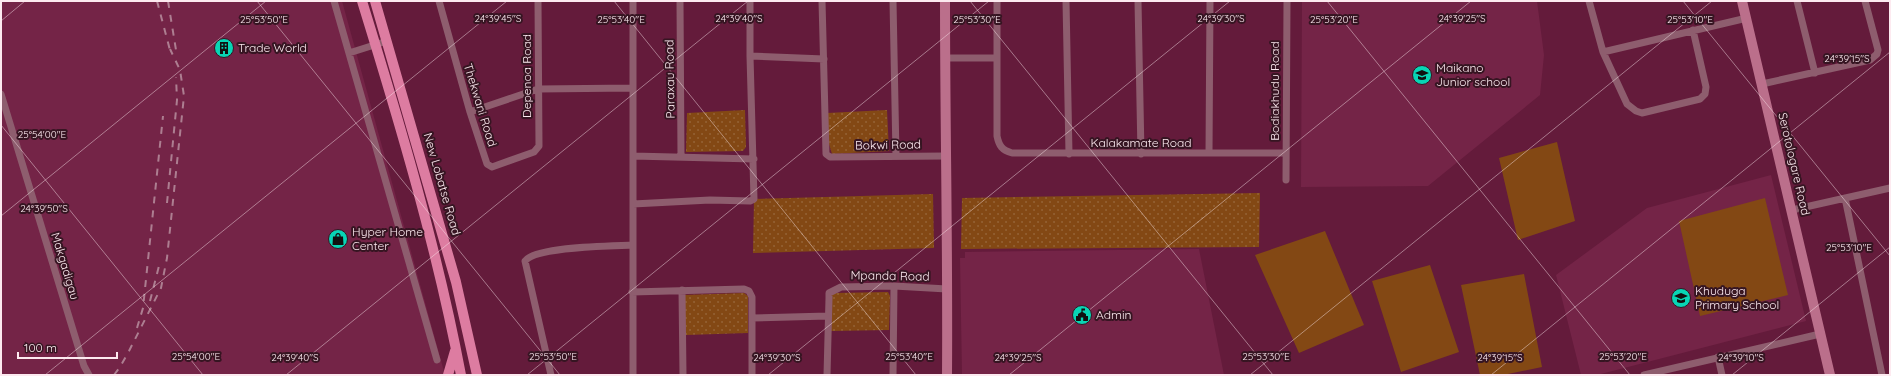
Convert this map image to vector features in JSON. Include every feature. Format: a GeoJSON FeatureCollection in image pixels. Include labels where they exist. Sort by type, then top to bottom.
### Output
{"type":"FeatureCollection","features":[{"type":"Feature","properties":{"kind":"main road"},"geometry":{"type":"LineString","coordinates":[[362,1],[403,134],[456,347],[461,375]]}},
{"type":"Feature","properties":{"kind":"main road","name":"New Lobatse Road"},"geometry":{"type":"LineString","coordinates":[[376,1],[456,282],[477,375]]}},
{"type":"Feature","properties":{"kind":"main road"},"geometry":{"type":"LineString","coordinates":[[448,375],[456,347]]}},
{"type":"Feature","properties":{"kind":"street"},"geometry":{"type":"LineString","coordinates":[[334,1],[437,360]]}},
{"type":"Feature","properties":{"kind":"street","name":"Thekwani Road"},"geometry":{"type":"LineString","coordinates":[[439,1],[470,112],[488,166],[494,166],[537,150]]}},
{"type":"Feature","properties":{"kind":"street","name":"Depenoa Road"},"geometry":{"type":"LineString","coordinates":[[537,150],[539,146],[538,1]]}},
{"type":"Feature","properties":{"kind":"street"},"geometry":{"type":"LineString","coordinates":[[633,1],[633,375]]}},
{"type":"Feature","properties":{"kind":"street","name":"Paraxau Road"},"geometry":{"type":"LineString","coordinates":[[680,1],[681,156]]}},
{"type":"Feature","properties":{"kind":"street"},"geometry":{"type":"LineString","coordinates":[[633,204],[710,200],[751,201],[754,198],[750,1]]}},
{"type":"Feature","properties":{"kind":"street"},"geometry":{"type":"LineString","coordinates":[[750,56],[824,59],[822,1]]}},
{"type":"Feature","properties":{"kind":"street"},"geometry":{"type":"LineString","coordinates":[[893,1],[896,156]]}},
{"type":"Feature","properties":{"kind":"street"},"geometry":{"type":"LineString","coordinates":[[945,1],[945,156],[948,233],[947,375]]}},
{"type":"Feature","properties":{"kind":"street"},"geometry":{"type":"LineString","coordinates":[[945,58],[996,58],[997,1]]}},
{"type":"Feature","properties":{"kind":"street"},"geometry":{"type":"LineString","coordinates":[[1066,1],[1069,154]]}},
{"type":"Feature","properties":{"kind":"street"},"geometry":{"type":"LineString","coordinates":[[1138,1],[1141,154]]}},
{"type":"Feature","properties":{"kind":"street"},"geometry":{"type":"LineString","coordinates":[[1209,153],[1210,1]]}},
{"type":"Feature","properties":{"kind":"street","name":"Bodiakhudu Road"},"geometry":{"type":"LineString","coordinates":[[1286,180],[1287,1]]}},
{"type":"Feature","properties":{"kind":"street"},"geometry":{"type":"LineString","coordinates":[[1589,1],[1604,52],[1627,104],[1636,111],[1642,113],[1700,100],[1705,94],[1706,87],[1693,30]]}},
{"type":"Feature","properties":{"kind":"street","name":"Serotologare Road"},"geometry":{"type":"LineString","coordinates":[[1742,1],[1830,375]]}},
{"type":"Feature","properties":{"kind":"street"},"geometry":{"type":"LineString","coordinates":[[1797,1],[1815,73]]}},
{"type":"Feature","properties":{"kind":"street"},"geometry":{"type":"LineString","coordinates":[[1762,84],[1870,60],[1877,54],[1878,50],[1865,1]]}},
{"type":"Feature","properties":{"kind":"street"},"geometry":{"type":"LineString","coordinates":[[1604,52],[1747,18]]}},
{"type":"Feature","properties":{"kind":"street"},"geometry":{"type":"LineString","coordinates":[[349,53],[387,41]]}},
{"type":"Feature","properties":{"kind":"street","name":"Kalakamate Road"},"geometry":{"type":"LineString","coordinates":[[996,58],[997,136],[999,145],[1004,151],[1012,153],[1069,154],[1286,153]]}},
{"type":"Feature","properties":{"kind":"street","name":"Bokwi Road"},"geometry":{"type":"LineString","coordinates":[[824,59],[826,154],[830,157],[945,156]]}},
{"type":"Feature","properties":{"kind":"street"},"geometry":{"type":"LineString","coordinates":[[470,112],[538,89],[633,88]]}},
{"type":"Feature","properties":{"kind":"street","name":"Makgadigau"},"geometry":{"type":"LineString","coordinates":[[1,94],[75,336],[89,375]]}},
{"type":"Feature","properties":{"kind":"street"},"geometry":{"type":"LineString","coordinates":[[633,156],[754,159]]}},
{"type":"Feature","properties":{"kind":"street"},"geometry":{"type":"LineString","coordinates":[[1792,210],[1890,188]]}},
{"type":"Feature","properties":{"kind":"street"},"geometry":{"type":"LineString","coordinates":[[1845,198],[1882,375]]}},
{"type":"Feature","properties":{"kind":"street"},"geometry":{"type":"LineString","coordinates":[[551,375],[525,267],[527,259],[544,252],[575,248],[633,245]]}},
{"type":"Feature","properties":{"kind":"street"},"geometry":{"type":"LineString","coordinates":[[893,375],[894,286]]}},
{"type":"Feature","properties":{"kind":"street","name":"Mpanda Road"},"geometry":{"type":"LineString","coordinates":[[828,316],[829,293],[834,289],[841,287],[894,286],[947,289]]}},
{"type":"Feature","properties":{"kind":"street"},"geometry":{"type":"LineString","coordinates":[[682,290],[683,375]]}},
{"type":"Feature","properties":{"kind":"street"},"geometry":{"type":"LineString","coordinates":[[632,292],[748,290],[752,297],[752,375]]}},
{"type":"Feature","properties":{"kind":"street"},"geometry":{"type":"LineString","coordinates":[[752,318],[828,316],[827,375]]}},
{"type":"Feature","properties":{"kind":"street"},"geometry":{"type":"LineString","coordinates":[[1647,375],[1820,334]]}},
{"type":"Feature","properties":{"kind":"street"},"geometry":{"type":"LineString","coordinates":[[1718,358],[1722,375]]}},
{"type":"Feature","properties":{"kind":"shaded area"},"geometry":{"type":"Polygon","coordinates":[[[1,1],[342,1],[445,375],[1,375],[1,1]]]}},
{"type":"Feature","properties":{"kind":"shaded area","name":"Maikano Junior school"},"geometry":{"type":"Polygon","coordinates":[[[1302,1],[1537,1],[1544,55],[1540,95],[1428,186],[1301,187],[1302,1]]]}},
{"type":"Feature","properties":{"kind":"shaded area"},"geometry":{"type":"Polygon","coordinates":[[[745,110],[746,147],[743,151],[686,152],[687,113],[745,110]]]}},
{"type":"Feature","properties":{"kind":"shaded area"},"geometry":{"type":"Polygon","coordinates":[[[887,110],[889,151],[832,154],[829,144],[827,113],[887,110]]]}},
{"type":"Feature","properties":{"kind":"shaded area"},"geometry":{"type":"Polygon","coordinates":[[[1557,142],[1575,221],[1518,240],[1499,158],[1557,142]]]}},
{"type":"Feature","properties":{"kind":"shaded area","name":"Khuduga Primary School"},"geometry":{"type":"Polygon","coordinates":[[[1771,175],[1806,321],[1597,375],[1581,375],[1556,275],[1647,208],[1771,175]]]}},
{"type":"Feature","properties":{"kind":"shaded area"},"geometry":{"type":"Polygon","coordinates":[[[1260,193],[1259,247],[961,249],[962,198],[1260,193]]]}},
{"type":"Feature","properties":{"kind":"shaded area"},"geometry":{"type":"Polygon","coordinates":[[[933,194],[934,248],[753,253],[754,199],[933,194]]]}},
{"type":"Feature","properties":{"kind":"shaded area"},"geometry":{"type":"Polygon","coordinates":[[[1765,198],[1788,295],[1700,316],[1679,221],[1765,198]]]}},
{"type":"Feature","properties":{"kind":"shaded area"},"geometry":{"type":"Polygon","coordinates":[[[1325,231],[1364,325],[1299,353],[1255,255],[1325,231]]]}},
{"type":"Feature","properties":{"kind":"shaded area"},"geometry":{"type":"Polygon","coordinates":[[[1199,249],[1224,375],[962,375],[960,258],[965,258],[965,252],[1199,249]]]}},
{"type":"Feature","properties":{"kind":"shaded area"},"geometry":{"type":"Polygon","coordinates":[[[1430,265],[1459,352],[1401,372],[1372,281],[1430,265]]]}},
{"type":"Feature","properties":{"kind":"shaded area"},"geometry":{"type":"Polygon","coordinates":[[[1524,274],[1542,367],[1503,375],[1480,375],[1461,285],[1524,274]]]}},
{"type":"Feature","properties":{"kind":"shaded area"},"geometry":{"type":"Polygon","coordinates":[[[888,292],[890,296],[889,330],[831,331],[829,296],[833,293],[888,292]]]}},
{"type":"Feature","properties":{"kind":"shaded area"},"geometry":{"type":"Polygon","coordinates":[[[744,293],[748,296],[748,333],[686,335],[683,295],[744,293]]]}},
{"type":"Feature","properties":{"kind":"railway"},"geometry":{"type":"LineString","coordinates":[[157,1],[171,54]]}},
{"type":"Feature","properties":{"kind":"railway"},"geometry":{"type":"LineString","coordinates":[[168,1],[176,50]]}},
{"type":"Feature","properties":{"kind":"railway"},"geometry":{"type":"LineString","coordinates":[[114,375],[129,351],[161,288],[167,258],[184,96],[180,70],[170,49]]}},
{"type":"Feature","properties":{"kind":"railway"},"geometry":{"type":"LineString","coordinates":[[167,203],[177,100],[176,77]]}},
{"type":"Feature","properties":{"kind":"railway"},"geometry":{"type":"LineString","coordinates":[[137,328],[143,308],[163,116]]}},
{"type":"Feature","properties":{"kind":"railway"},"geometry":{"type":"LineString","coordinates":[[150,301],[160,262]]}},
{"type":"Feature","properties":{"kind":"place","name":"Trade World"},"geometry":{"type":"Point","coordinates":[224,48]}},
{"type":"Feature","properties":{"kind":"place","name":"Maikano Junior school"},"geometry":{"type":"Point","coordinates":[1422,75]}},
{"type":"Feature","properties":{"kind":"place","name":"Hyper Home Center"},"geometry":{"type":"Point","coordinates":[338,239]}},
{"type":"Feature","properties":{"kind":"place","name":"Khuduga Primary School"},"geometry":{"type":"Point","coordinates":[1681,298]}},
{"type":"Feature","properties":{"kind":"place","name":"Admin"},"geometry":{"type":"Point","coordinates":[1082,315]}}]}
